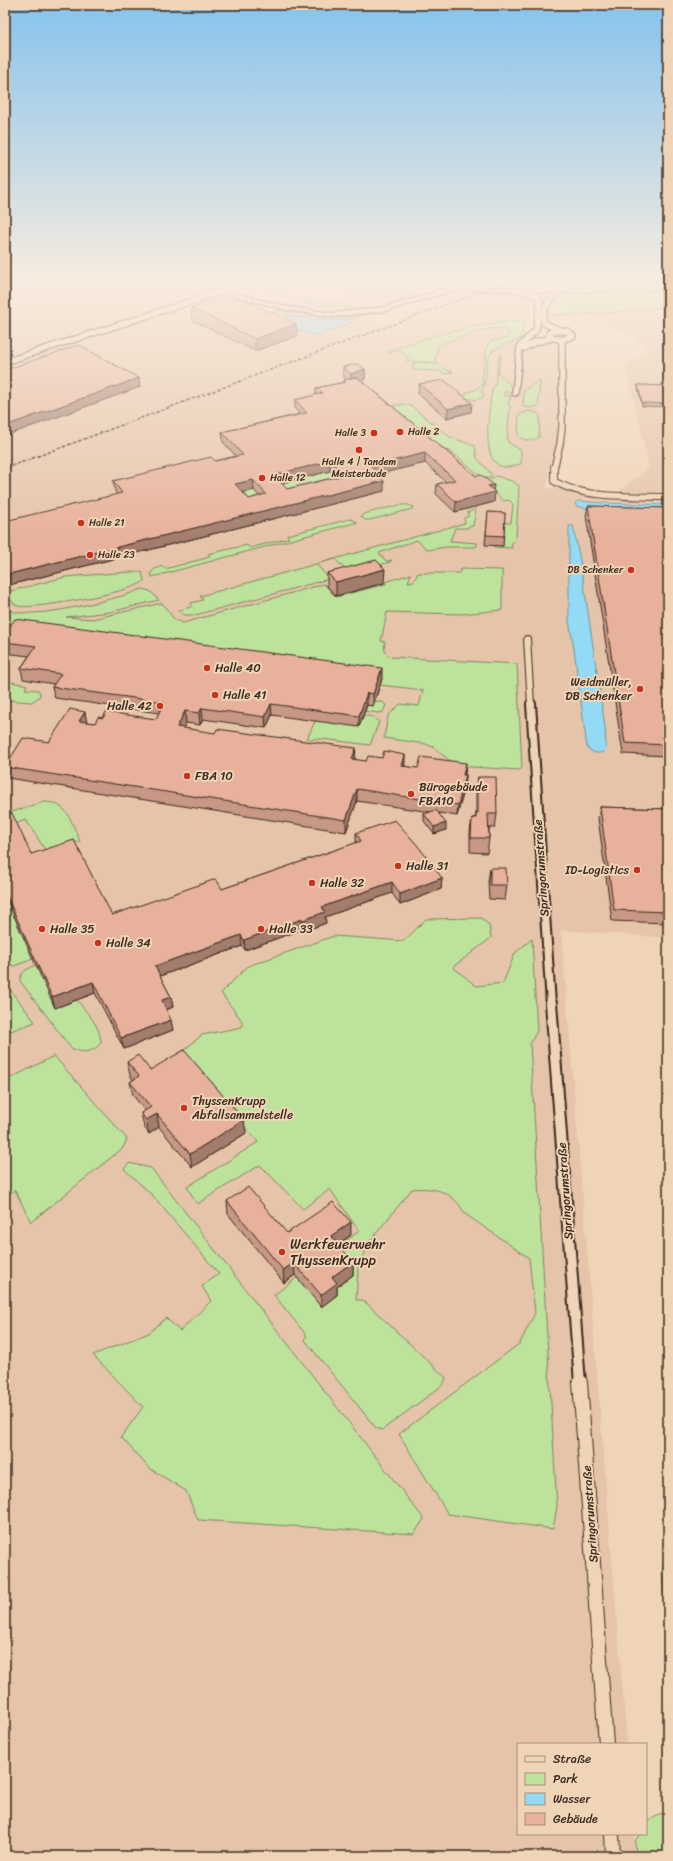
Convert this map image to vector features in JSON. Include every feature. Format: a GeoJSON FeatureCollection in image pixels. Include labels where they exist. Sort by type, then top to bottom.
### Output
{"type":"FeatureCollection","features":[{"type":"Feature","properties":{"kind":"street"},"geometry":{"type":"LineString","coordinates":[[519,368],[517,393],[521,368]]}},
{"type":"Feature","properties":{"kind":"street"},"geometry":{"type":"LineString","coordinates":[[563,368],[561,438],[554,463],[553,476],[557,485],[605,494],[668,497]]}},
{"type":"Feature","properties":{"kind":"street","name":"Springorumstraße"},"geometry":{"type":"LineString","coordinates":[[527,639],[544,917],[589,1498],[606,1743]]}},
{"type":"Feature","properties":{"kind":"street"},"geometry":{"type":"LineString","coordinates":[[612,1835],[614,1856]]}},
{"type":"Feature","properties":{"kind":"shaded area"},"geometry":{"type":"Polygon","coordinates":[[[5,368],[558,368],[557,445],[551,458],[547,488],[619,493],[619,491],[649,467],[626,368],[668,368],[668,938],[561,930],[627,1743],[517,1743],[517,1835],[634,1835],[636,1856],[5,1856],[5,368]]]}},
{"type":"Feature","properties":{"kind":"green space"},"geometry":{"type":"Polygon","coordinates":[[[413,368],[443,368],[453,372],[445,374],[440,371],[412,370],[413,368]]]}},
{"type":"Feature","properties":{"kind":"green space"},"geometry":{"type":"Polygon","coordinates":[[[484,368],[487,368],[485,383],[482,382],[484,368]]]}},
{"type":"Feature","properties":{"kind":"green space"},"geometry":{"type":"Polygon","coordinates":[[[499,368],[498,372],[511,386],[513,392],[504,392],[504,396],[511,396],[508,404],[510,406],[507,439],[509,443],[521,450],[521,464],[503,467],[496,463],[491,455],[488,445],[488,420],[492,389],[495,386],[499,368]]]}},
{"type":"Feature","properties":{"kind":"green space"},"geometry":{"type":"Polygon","coordinates":[[[540,380],[538,406],[532,408],[523,407],[524,390],[540,380]]]}},
{"type":"Feature","properties":{"kind":"green space"},"geometry":{"type":"Polygon","coordinates":[[[482,384],[485,384],[481,392],[484,394],[482,398],[474,400],[464,397],[466,393],[477,389],[482,384]]]}},
{"type":"Feature","properties":{"kind":"green space"},"geometry":{"type":"Polygon","coordinates":[[[405,404],[411,406],[450,437],[475,446],[477,458],[492,475],[488,478],[483,478],[449,450],[439,453],[391,406],[405,404]]]}},
{"type":"Feature","properties":{"kind":"green space"},"geometry":{"type":"Polygon","coordinates":[[[529,411],[537,413],[540,416],[539,437],[534,440],[523,439],[518,436],[519,415],[529,411]]]}},
{"type":"Feature","properties":{"kind":"green space"},"geometry":{"type":"Polygon","coordinates":[[[330,471],[345,485],[249,509],[236,494],[330,471]]]}},
{"type":"Feature","properties":{"kind":"green space"},"geometry":{"type":"Polygon","coordinates":[[[496,476],[514,482],[519,486],[516,537],[511,545],[512,548],[494,547],[494,545],[503,546],[504,523],[511,523],[513,504],[509,500],[504,501],[490,489],[487,481],[496,476]]]}},
{"type":"Feature","properties":{"kind":"green space"},"geometry":{"type":"Polygon","coordinates":[[[400,505],[414,507],[412,509],[370,520],[365,520],[361,516],[363,514],[400,505]]]}},
{"type":"Feature","properties":{"kind":"green space"},"geometry":{"type":"Polygon","coordinates":[[[476,509],[473,526],[469,526],[468,528],[455,528],[450,541],[477,543],[477,546],[446,547],[428,550],[417,540],[379,553],[386,561],[392,560],[390,562],[357,571],[346,570],[335,559],[320,563],[465,523],[464,518],[469,516],[467,513],[476,509]]]}},
{"type":"Feature","properties":{"kind":"green space"},"geometry":{"type":"Polygon","coordinates":[[[350,519],[358,522],[152,577],[151,573],[155,569],[163,566],[165,569],[210,557],[208,554],[247,545],[250,548],[289,538],[287,535],[350,519]]]}},
{"type":"Feature","properties":{"kind":"green space"},"geometry":{"type":"Polygon","coordinates":[[[316,564],[329,579],[195,615],[184,615],[178,611],[193,606],[191,603],[203,600],[200,596],[316,564]]]}},
{"type":"Feature","properties":{"kind":"green space"},"geometry":{"type":"Polygon","coordinates":[[[461,569],[502,570],[502,610],[461,614],[387,612],[381,641],[385,642],[385,651],[391,657],[517,664],[522,768],[520,770],[456,766],[433,747],[426,744],[384,738],[388,716],[400,704],[419,706],[423,690],[380,685],[381,680],[5,648],[5,608],[15,612],[45,612],[99,602],[143,589],[150,591],[159,600],[110,612],[66,617],[93,619],[162,603],[174,619],[183,623],[324,584],[336,597],[386,584],[385,582],[411,574],[408,582],[414,581],[418,573],[459,573],[461,569]]]}},
{"type":"Feature","properties":{"kind":"green space"},"geometry":{"type":"Polygon","coordinates":[[[142,572],[144,581],[123,590],[84,599],[43,605],[18,606],[12,602],[7,592],[65,577],[142,572]]]}},
{"type":"Feature","properties":{"kind":"green space"},"geometry":{"type":"Polygon","coordinates":[[[5,681],[27,685],[25,689],[38,690],[40,696],[32,702],[5,700],[5,681]]]}},
{"type":"Feature","properties":{"kind":"green space"},"geometry":{"type":"Polygon","coordinates":[[[374,701],[382,702],[386,705],[383,712],[378,713],[365,711],[367,705],[373,706],[374,701]]]}},
{"type":"Feature","properties":{"kind":"green space"},"geometry":{"type":"Polygon","coordinates":[[[363,715],[373,717],[379,722],[370,745],[323,739],[307,739],[315,721],[363,715]]]}},
{"type":"Feature","properties":{"kind":"green space"},"geometry":{"type":"Polygon","coordinates":[[[44,802],[58,805],[64,809],[71,820],[80,841],[46,851],[26,820],[5,827],[5,814],[44,802]]]}},
{"type":"Feature","properties":{"kind":"green space"},"geometry":{"type":"Polygon","coordinates":[[[6,898],[33,959],[14,966],[5,961],[6,898]]]}},
{"type":"Feature","properties":{"kind":"green space"},"geometry":{"type":"Polygon","coordinates":[[[481,918],[489,925],[491,938],[453,967],[476,986],[503,983],[515,953],[532,939],[537,1031],[530,1044],[557,1507],[553,1529],[448,1514],[399,1434],[520,1343],[535,1313],[529,1258],[465,1214],[455,1200],[449,1195],[436,1190],[412,1189],[370,1241],[358,1268],[356,1300],[363,1300],[446,1378],[443,1385],[382,1430],[376,1428],[304,1339],[307,1336],[274,1295],[359,1231],[330,1189],[303,1209],[260,1165],[197,1204],[187,1187],[258,1142],[179,1054],[202,1035],[242,1027],[242,1021],[221,993],[248,966],[334,936],[404,941],[426,919],[481,918]]]}},
{"type":"Feature","properties":{"kind":"green space"},"geometry":{"type":"Polygon","coordinates":[[[36,965],[55,1007],[77,1000],[96,1025],[99,1031],[101,1043],[91,1051],[83,1052],[71,1048],[20,981],[21,975],[27,969],[36,965]]]}},
{"type":"Feature","properties":{"kind":"green space"},"geometry":{"type":"Polygon","coordinates":[[[5,983],[35,1022],[5,1033],[5,983]]]}},
{"type":"Feature","properties":{"kind":"green space"},"geometry":{"type":"Polygon","coordinates":[[[54,1056],[127,1139],[123,1148],[31,1222],[15,1190],[5,1196],[5,1074],[9,1079],[54,1056]]]}},
{"type":"Feature","properties":{"kind":"green space"},"geometry":{"type":"Polygon","coordinates":[[[129,1163],[151,1168],[424,1519],[414,1534],[198,1520],[186,1491],[149,1468],[121,1437],[143,1407],[93,1355],[149,1333],[166,1318],[180,1331],[211,1301],[202,1286],[219,1274],[153,1196],[124,1169],[129,1163]]]}},
{"type":"Feature","properties":{"kind":"green space"},"geometry":{"type":"Polygon","coordinates":[[[668,1559],[668,1643],[662,1571],[664,1561],[668,1559]]]}},
{"type":"Feature","properties":{"kind":"green space"},"geometry":{"type":"Polygon","coordinates":[[[668,1811],[668,1856],[636,1856],[635,1841],[639,1835],[647,1835],[647,1826],[655,1817],[668,1811]]]}},
{"type":"Feature","properties":{"kind":"water"},"geometry":{"type":"Polygon","coordinates":[[[578,501],[668,505],[668,510],[585,508],[576,506],[575,503],[578,501]]]}},
{"type":"Feature","properties":{"kind":"water"},"geometry":{"type":"Polygon","coordinates":[[[569,526],[573,526],[581,565],[605,727],[606,749],[599,753],[587,748],[569,621],[569,526]]]}},
{"type":"Feature","properties":{"kind":"building"},"geometry":{"type":"Polygon","coordinates":[[[11,368],[121,368],[139,378],[5,426],[5,370],[11,368]]]}},
{"type":"Feature","properties":{"kind":"building"},"geometry":{"type":"Polygon","coordinates":[[[344,368],[365,369],[351,374],[344,368]]]}},
{"type":"Feature","properties":{"kind":"building"},"geometry":{"type":"Polygon","coordinates":[[[357,377],[476,476],[481,475],[494,485],[488,486],[495,492],[456,502],[437,484],[455,480],[425,453],[371,466],[384,481],[5,575],[5,521],[122,493],[113,481],[211,457],[215,461],[243,455],[222,432],[307,413],[295,400],[323,393],[316,388],[346,382],[344,380],[357,377]],[[330,461],[274,475],[287,489],[345,475],[330,461]],[[253,480],[235,484],[249,499],[266,494],[253,480]]]}},
{"type":"Feature","properties":{"kind":"building"},"geometry":{"type":"Polygon","coordinates":[[[444,380],[472,403],[448,409],[419,384],[444,380]]]}},
{"type":"Feature","properties":{"kind":"building"},"geometry":{"type":"Polygon","coordinates":[[[638,385],[668,386],[668,404],[642,403],[638,385]]]}},
{"type":"Feature","properties":{"kind":"building"},"geometry":{"type":"Polygon","coordinates":[[[588,506],[668,508],[668,745],[625,743],[588,506]]]}},
{"type":"Feature","properties":{"kind":"building"},"geometry":{"type":"Polygon","coordinates":[[[488,512],[505,513],[504,536],[486,535],[488,512]]]}},
{"type":"Feature","properties":{"kind":"building"},"geometry":{"type":"Polygon","coordinates":[[[376,560],[385,569],[336,582],[327,573],[376,560]]]}},
{"type":"Feature","properties":{"kind":"building"},"geometry":{"type":"Polygon","coordinates":[[[15,619],[382,668],[373,694],[367,693],[359,716],[271,704],[265,717],[202,708],[199,713],[185,711],[177,727],[215,733],[217,729],[356,748],[352,759],[366,761],[368,756],[382,758],[384,751],[405,755],[402,766],[418,768],[421,757],[466,763],[463,775],[466,775],[458,805],[357,789],[346,820],[5,767],[23,738],[49,742],[70,709],[85,712],[79,721],[95,723],[98,717],[103,718],[106,712],[156,719],[164,702],[52,687],[61,674],[21,668],[36,646],[5,642],[5,633],[15,619]]]}},
{"type":"Feature","properties":{"kind":"building"},"geometry":{"type":"Polygon","coordinates":[[[478,777],[496,777],[497,814],[488,814],[489,838],[471,838],[472,818],[476,818],[476,813],[478,813],[478,777]]]}},
{"type":"Feature","properties":{"kind":"building","name":"ID-Logistics"},"geometry":{"type":"Polygon","coordinates":[[[600,807],[668,809],[668,912],[614,910],[600,807]]]}},
{"type":"Feature","properties":{"kind":"building"},"geometry":{"type":"Polygon","coordinates":[[[436,810],[446,823],[434,827],[424,814],[436,810]]]}},
{"type":"Feature","properties":{"kind":"building"},"geometry":{"type":"Polygon","coordinates":[[[12,813],[31,854],[74,840],[112,915],[216,879],[222,889],[361,841],[356,833],[395,820],[418,846],[442,878],[400,894],[392,882],[322,907],[325,912],[303,920],[302,919],[244,940],[241,935],[155,966],[171,997],[162,1000],[171,1020],[121,1038],[93,982],[52,997],[5,892],[5,815],[12,813]]]}},
{"type":"Feature","properties":{"kind":"building"},"geometry":{"type":"Polygon","coordinates":[[[490,868],[506,868],[507,885],[490,885],[490,868]]]}},
{"type":"Feature","properties":{"kind":"building","name":"ThyssenKrupp Abfallsammelstelle"},"geometry":{"type":"Polygon","coordinates":[[[184,1050],[244,1120],[190,1154],[157,1114],[146,1120],[141,1113],[151,1107],[130,1082],[139,1076],[127,1062],[138,1055],[150,1070],[184,1050]]]}},
{"type":"Feature","properties":{"kind":"building","name":"Werkfeuerwehr ThyssenKrupp"},"geometry":{"type":"Polygon","coordinates":[[[248,1187],[287,1233],[333,1202],[351,1222],[331,1236],[353,1262],[332,1277],[337,1283],[321,1295],[294,1263],[283,1270],[227,1201],[248,1187]]]}},
{"type":"Feature","properties":{"kind":"railway"},"geometry":{"type":"LineString","coordinates":[[6,468],[276,368]]}},
{"type":"Feature","properties":{"kind":"railway"},"geometry":{"type":"LineString","coordinates":[[5,469],[9,467]]}},
{"type":"Feature","properties":{"kind":"place","name":"Halle 2"},"geometry":{"type":"Point","coordinates":[400,432]}},
{"type":"Feature","properties":{"kind":"place","name":"Halle 3"},"geometry":{"type":"Point","coordinates":[374,433]}},
{"type":"Feature","properties":{"kind":"place","name":"Halle 4 | Tandem Meisterbude"},"geometry":{"type":"Point","coordinates":[359,450]}},
{"type":"Feature","properties":{"kind":"place","name":"Halle 12"},"geometry":{"type":"Point","coordinates":[262,478]}},
{"type":"Feature","properties":{"kind":"place","name":"Halle 21"},"geometry":{"type":"Point","coordinates":[81,523]}},
{"type":"Feature","properties":{"kind":"place","name":"Halle 23"},"geometry":{"type":"Point","coordinates":[90,555]}},
{"type":"Feature","properties":{"kind":"place","name":"DB Schenker"},"geometry":{"type":"Point","coordinates":[631,570]}},
{"type":"Feature","properties":{"kind":"place","name":"Halle 40"},"geometry":{"type":"Point","coordinates":[207,668]}},
{"type":"Feature","properties":{"kind":"place","name":"Weidmüller, DB Schenker"},"geometry":{"type":"Point","coordinates":[640,689]}},
{"type":"Feature","properties":{"kind":"place","name":"Halle 41"},"geometry":{"type":"Point","coordinates":[215,695]}},
{"type":"Feature","properties":{"kind":"place","name":"Halle 42"},"geometry":{"type":"Point","coordinates":[160,706]}},
{"type":"Feature","properties":{"kind":"place","name":"FBA 10"},"geometry":{"type":"Point","coordinates":[187,776]}},
{"type":"Feature","properties":{"kind":"place","name":"Bürogebäude FBA10"},"geometry":{"type":"Point","coordinates":[411,794]}},
{"type":"Feature","properties":{"kind":"place","name":"Halle 31"},"geometry":{"type":"Point","coordinates":[398,866]}},
{"type":"Feature","properties":{"kind":"place","name":"ID-Logistics"},"geometry":{"type":"Point","coordinates":[637,870]}},
{"type":"Feature","properties":{"kind":"place","name":"Halle 32"},"geometry":{"type":"Point","coordinates":[312,883]}},
{"type":"Feature","properties":{"kind":"place","name":"Halle 35"},"geometry":{"type":"Point","coordinates":[42,929]}},
{"type":"Feature","properties":{"kind":"place","name":"Halle 33"},"geometry":{"type":"Point","coordinates":[261,929]}},
{"type":"Feature","properties":{"kind":"place","name":"Halle 34"},"geometry":{"type":"Point","coordinates":[98,943]}},
{"type":"Feature","properties":{"kind":"place","name":"ThyssenKrupp Abfallsammelstelle"},"geometry":{"type":"Point","coordinates":[184,1108]}},
{"type":"Feature","properties":{"kind":"place","name":"Werkfeuerwehr ThyssenKrupp"},"geometry":{"type":"Point","coordinates":[282,1252]}}]}
